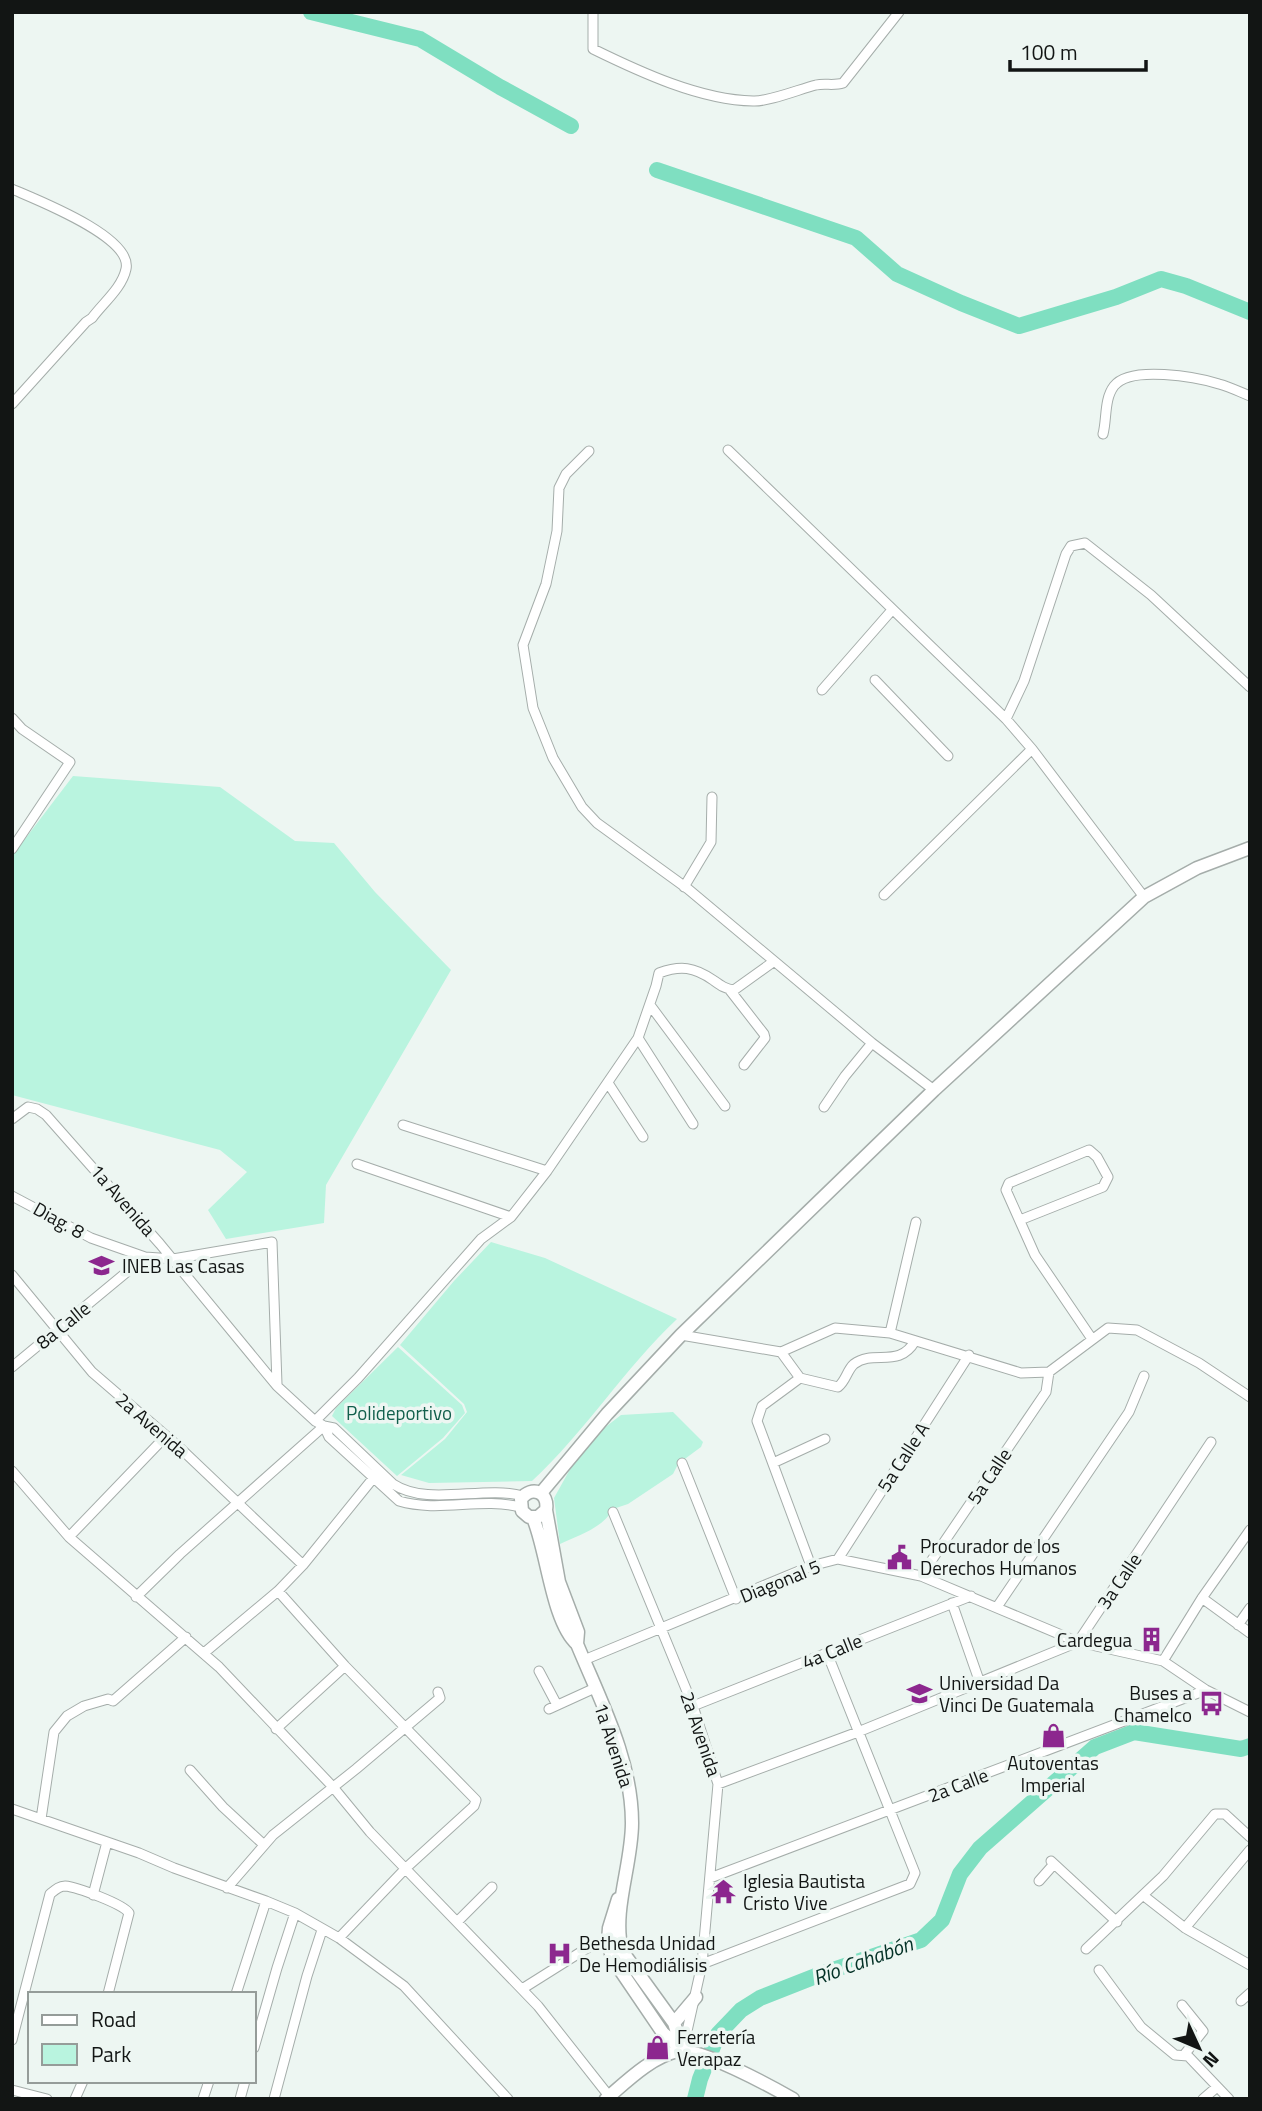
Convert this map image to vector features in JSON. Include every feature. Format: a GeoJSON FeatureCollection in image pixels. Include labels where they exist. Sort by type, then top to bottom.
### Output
{"type":"FeatureCollection","features":[{"type":"Feature","properties":{"kind":"main road"},"geometry":{"type":"LineString","coordinates":[[541,1493],[607,1414],[681,1335],[934,1090],[1144,897],[1197,868],[1250,848]]}},
{"type":"Feature","properties":{"kind":"main road"},"geometry":{"type":"LineString","coordinates":[[532,1491],[541,1493],[547,1501],[546,1510],[538,1517],[525,1515],[522,1501],[532,1491]]}},
{"type":"Feature","properties":{"kind":"main road","name":"1a Avenida"},"geometry":{"type":"LineString","coordinates":[[546,1510],[559,1582],[578,1632],[578,1644],[617,1741],[631,1798],[630,1850],[622,1891],[615,1904],[614,1940]]}},
{"type":"Feature","properties":{"kind":"main road","name":"1a Avenida"},"geometry":{"type":"LineString","coordinates":[[533,1518],[569,1636],[578,1644]]}},
{"type":"Feature","properties":{"kind":"main road"},"geometry":{"type":"LineString","coordinates":[[614,1940],[674,2023],[689,2052]]}},
{"type":"Feature","properties":{"kind":"main road"},"geometry":{"type":"LineString","coordinates":[[614,1940],[612,1958],[663,2033],[689,2052],[728,2066],[787,2097]]}},
{"type":"Feature","properties":{"kind":"main road"},"geometry":{"type":"LineString","coordinates":[[674,2023],[696,1997]]}},
{"type":"Feature","properties":{"kind":"main road"},"geometry":{"type":"LineString","coordinates":[[607,2098],[658,2059],[689,2052]]}},
{"type":"Feature","properties":{"kind":"street"},"geometry":{"type":"LineString","coordinates":[[593,12],[593,49],[629,67],[668,81],[712,95],[755,102],[821,84],[843,83],[899,12]]}},
{"type":"Feature","properties":{"kind":"street"},"geometry":{"type":"LineString","coordinates":[[12,189],[51,206],[110,239],[123,252],[127,267],[121,281],[92,318],[12,404]]}},
{"type":"Feature","properties":{"kind":"street"},"geometry":{"type":"LineString","coordinates":[[1103,434],[1107,400],[1114,385],[1147,373],[1218,383],[1250,396]]}},
{"type":"Feature","properties":{"kind":"street"},"geometry":{"type":"LineString","coordinates":[[729,450],[1006,719],[1032,749],[1144,897]]}},
{"type":"Feature","properties":{"kind":"street"},"geometry":{"type":"LineString","coordinates":[[589,451],[566,474],[559,488],[557,531],[546,584],[523,645],[533,708],[552,758],[582,807],[597,823],[684,887],[872,1043],[934,1090]]}},
{"type":"Feature","properties":{"kind":"street"},"geometry":{"type":"LineString","coordinates":[[1006,719],[1024,681],[1066,554],[1071,546],[1086,543],[1151,595],[1250,687]]}},
{"type":"Feature","properties":{"kind":"street"},"geometry":{"type":"LineString","coordinates":[[822,690],[892,610]]}},
{"type":"Feature","properties":{"kind":"street"},"geometry":{"type":"LineString","coordinates":[[875,680],[948,756]]}},
{"type":"Feature","properties":{"kind":"street"},"geometry":{"type":"LineString","coordinates":[[12,718],[33,737],[70,762],[12,849]]}},
{"type":"Feature","properties":{"kind":"street"},"geometry":{"type":"LineString","coordinates":[[884,895],[1032,749]]}},
{"type":"Feature","properties":{"kind":"street"},"geometry":{"type":"LineString","coordinates":[[684,887],[711,842],[712,797]]}},
{"type":"Feature","properties":{"kind":"street"},"geometry":{"type":"LineString","coordinates":[[729,989],[741,987],[773,962]]}},
{"type":"Feature","properties":{"kind":"street"},"geometry":{"type":"LineString","coordinates":[[315,1421],[358,1378],[481,1240],[511,1217],[547,1171],[638,1038],[659,973],[673,968],[696,970],[729,989],[765,1038],[744,1065]]}},
{"type":"Feature","properties":{"kind":"street"},"geometry":{"type":"LineString","coordinates":[[650,1005],[725,1106]]}},
{"type":"Feature","properties":{"kind":"street"},"geometry":{"type":"LineString","coordinates":[[638,1038],[693,1124]]}},
{"type":"Feature","properties":{"kind":"street"},"geometry":{"type":"LineString","coordinates":[[824,1107],[872,1043]]}},
{"type":"Feature","properties":{"kind":"street"},"geometry":{"type":"LineString","coordinates":[[608,1083],[643,1137]]}},
{"type":"Feature","properties":{"kind":"street","name":"1a Avenida"},"geometry":{"type":"LineString","coordinates":[[12,1119],[28,1107],[37,1108],[46,1115],[173,1259],[277,1386],[324,1426]]}},
{"type":"Feature","properties":{"kind":"street"},"geometry":{"type":"LineString","coordinates":[[403,1125],[547,1171]]}},
{"type":"Feature","properties":{"kind":"street"},"geometry":{"type":"LineString","coordinates":[[1020,1220],[1103,1187],[1108,1177],[1094,1152],[1088,1150],[1009,1183],[1006,1190],[1035,1255],[1092,1339]]}},
{"type":"Feature","properties":{"kind":"street"},"geometry":{"type":"LineString","coordinates":[[357,1164],[511,1217]]}},
{"type":"Feature","properties":{"kind":"street","name":"Diag. 8"},"geometry":{"type":"LineString","coordinates":[[12,1196],[91,1238],[145,1257]]}},
{"type":"Feature","properties":{"kind":"street"},"geometry":{"type":"LineString","coordinates":[[890,1333],[916,1222]]}},
{"type":"Feature","properties":{"kind":"street"},"geometry":{"type":"LineString","coordinates":[[145,1257],[173,1259],[272,1242],[277,1386]]}},
{"type":"Feature","properties":{"kind":"street","name":"8a Calle"},"geometry":{"type":"LineString","coordinates":[[12,1367],[145,1257]]}},
{"type":"Feature","properties":{"kind":"street","name":"2a Avenida"},"geometry":{"type":"LineString","coordinates":[[12,1275],[92,1372],[166,1436],[303,1565]]}},
{"type":"Feature","properties":{"kind":"street"},"geometry":{"type":"LineString","coordinates":[[681,1335],[781,1352],[835,1328],[890,1333],[1021,1373],[1049,1372],[1108,1328],[1137,1330],[1199,1363],[1250,1397]]}},
{"type":"Feature","properties":{"kind":"street"},"geometry":{"type":"LineString","coordinates":[[781,1352],[800,1378],[838,1387],[842,1385],[852,1365],[863,1360],[906,1353],[915,1341]]}},
{"type":"Feature","properties":{"kind":"street","name":"5a Calle A"},"geometry":{"type":"LineString","coordinates":[[838,1559],[969,1355]]}},
{"type":"Feature","properties":{"kind":"street","name":"5a Calle"},"geometry":{"type":"LineString","coordinates":[[921,1576],[1046,1392],[1049,1372]]}},
{"type":"Feature","properties":{"kind":"street"},"geometry":{"type":"LineString","coordinates":[[997,1606],[1129,1412],[1144,1376]]}},
{"type":"Feature","properties":{"kind":"street"},"geometry":{"type":"LineString","coordinates":[[800,1378],[762,1406],[757,1420],[811,1566]]}},
{"type":"Feature","properties":{"kind":"street"},"geometry":{"type":"LineString","coordinates":[[136,1597],[180,1554],[324,1426],[329,1437],[376,1475],[404,1490],[426,1494],[508,1492],[522,1501]]}},
{"type":"Feature","properties":{"kind":"street"},"geometry":{"type":"LineString","coordinates":[[69,1537],[166,1436]]}},
{"type":"Feature","properties":{"kind":"street"},"geometry":{"type":"LineString","coordinates":[[774,1463],[825,1439]]}},
{"type":"Feature","properties":{"kind":"street","name":"3a Calle"},"geometry":{"type":"LineString","coordinates":[[1079,1642],[1210,1442]]}},
{"type":"Feature","properties":{"kind":"street"},"geometry":{"type":"LineString","coordinates":[[682,1463],[736,1599]]}},
{"type":"Feature","properties":{"kind":"street"},"geometry":{"type":"LineString","coordinates":[[12,1471],[69,1537],[204,1653],[333,1787],[370,1832],[522,1989],[607,2098]]}},
{"type":"Feature","properties":{"kind":"street"},"geometry":{"type":"LineString","coordinates":[[204,1653],[278,1591],[303,1565],[376,1475]]}},
{"type":"Feature","properties":{"kind":"street","name":"2a Avenida"},"geometry":{"type":"LineString","coordinates":[[613,1512],[693,1706],[718,1784],[702,1964],[689,2052]]}},
{"type":"Feature","properties":{"kind":"street"},"geometry":{"type":"LineString","coordinates":[[1163,1661],[1202,1598],[1250,1530]]}},
{"type":"Feature","properties":{"kind":"street","name":"Diagonal 5"},"geometry":{"type":"LineString","coordinates":[[584,1660],[811,1566],[838,1559],[921,1576],[1079,1642],[1163,1661],[1206,1690],[1250,1712]]}},
{"type":"Feature","properties":{"kind":"street"},"geometry":{"type":"LineString","coordinates":[[278,1591],[345,1666],[476,1800],[474,1806],[406,1868],[339,1938]]}},
{"type":"Feature","properties":{"kind":"street","name":"4a Calle"},"geometry":{"type":"LineString","coordinates":[[693,1706],[971,1596]]}},
{"type":"Feature","properties":{"kind":"street"},"geometry":{"type":"LineString","coordinates":[[1202,1598],[1250,1633]]}},
{"type":"Feature","properties":{"kind":"street"},"geometry":{"type":"LineString","coordinates":[[952,1604],[980,1683]]}},
{"type":"Feature","properties":{"kind":"street"},"geometry":{"type":"LineString","coordinates":[[1238,1625],[1250,1608]]}},
{"type":"Feature","properties":{"kind":"street"},"geometry":{"type":"LineString","coordinates":[[41,1819],[54,1732],[67,1716],[84,1706],[108,1699],[113,1701],[186,1637]]}},
{"type":"Feature","properties":{"kind":"street"},"geometry":{"type":"LineString","coordinates":[[718,1784],[858,1732],[1079,1642]]}},
{"type":"Feature","properties":{"kind":"street"},"geometry":{"type":"LineString","coordinates":[[702,1964],[910,1884],[915,1873],[827,1653]]}},
{"type":"Feature","properties":{"kind":"street"},"geometry":{"type":"LineString","coordinates":[[275,1728],[345,1666]]}},
{"type":"Feature","properties":{"kind":"street"},"geometry":{"type":"LineString","coordinates":[[539,1671],[553,1707],[595,1688]]}},
{"type":"Feature","properties":{"kind":"street","name":"2a Calle"},"geometry":{"type":"LineString","coordinates":[[710,1878],[1206,1690]]}},
{"type":"Feature","properties":{"kind":"street"},"geometry":{"type":"LineString","coordinates":[[228,1888],[263,1844],[405,1729],[440,1698],[438,1692]]}},
{"type":"Feature","properties":{"kind":"street"},"geometry":{"type":"LineString","coordinates":[[190,1770],[223,1807],[263,1844]]}},
{"type":"Feature","properties":{"kind":"street"},"geometry":{"type":"LineString","coordinates":[[12,1809],[266,1901],[295,1913],[339,1938],[404,1986],[508,2099]]}},
{"type":"Feature","properties":{"kind":"street"},"geometry":{"type":"LineString","coordinates":[[1086,1948],[1144,1896],[1215,1814],[1225,1814],[1250,1837]]}},
{"type":"Feature","properties":{"kind":"street"},"geometry":{"type":"LineString","coordinates":[[93,1895],[107,1842]]}},
{"type":"Feature","properties":{"kind":"street"},"geometry":{"type":"LineString","coordinates":[[1185,1928],[1250,1850]]}},
{"type":"Feature","properties":{"kind":"street"},"geometry":{"type":"LineString","coordinates":[[1039,1881],[1052,1862],[1117,1922]]}},
{"type":"Feature","properties":{"kind":"street"},"geometry":{"type":"LineString","coordinates":[[12,2040],[50,1895],[57,1888],[65,1886],[93,1895],[125,1907],[129,1913],[109,1992]]}},
{"type":"Feature","properties":{"kind":"street"},"geometry":{"type":"LineString","coordinates":[[457,1922],[492,1887]]}},
{"type":"Feature","properties":{"kind":"street"},"geometry":{"type":"LineString","coordinates":[[1144,1896],[1185,1928],[1250,1965]]}},
{"type":"Feature","properties":{"kind":"street"},"geometry":{"type":"LineString","coordinates":[[237,1992],[266,1901]]}},
{"type":"Feature","properties":{"kind":"street"},"geometry":{"type":"LineString","coordinates":[[256,2041],[295,1913]]}},
{"type":"Feature","properties":{"kind":"street"},"geometry":{"type":"LineString","coordinates":[[274,2099],[322,1930]]}},
{"type":"Feature","properties":{"kind":"street"},"geometry":{"type":"LineString","coordinates":[[522,1989],[592,1945],[614,1940]]}},
{"type":"Feature","properties":{"kind":"street"},"geometry":{"type":"LineString","coordinates":[[1099,1970],[1142,2027],[1168,2051],[1175,2055],[1184,2054],[1192,2059],[1228,2099]]}},
{"type":"Feature","properties":{"kind":"street"},"geometry":{"type":"LineString","coordinates":[[1241,2001],[1250,1993]]}},
{"type":"Feature","properties":{"kind":"street"},"geometry":{"type":"LineString","coordinates":[[1182,2005],[1203,2031],[1184,2054]]}},
{"type":"Feature","properties":{"kind":"street"},"geometry":{"type":"LineString","coordinates":[[75,2099],[82,2083]]}},
{"type":"Feature","properties":{"kind":"street"},"geometry":{"type":"LineString","coordinates":[[1203,2099],[1217,2087]]}},
{"type":"Feature","properties":{"kind":"street"},"geometry":{"type":"LineString","coordinates":[[12,2090],[47,2099]]}},
{"type":"Feature","properties":{"kind":"green space"},"geometry":{"type":"Polygon","coordinates":[[[73,776],[220,787],[295,841],[334,843],[375,892],[451,970],[326,1185],[324,1223],[226,1239],[208,1210],[247,1172],[220,1150],[12,1095],[12,856],[73,776]]]}},
{"type":"Feature","properties":{"kind":"green space"},"geometry":{"type":"Polygon","coordinates":[[[491,1242],[545,1258],[677,1319],[639,1359],[570,1442],[532,1481],[429,1483],[401,1475],[445,1439],[467,1412],[464,1404],[400,1345],[491,1242]]]}},
{"type":"Feature","properties":{"kind":"green space","name":"Polideportivo"},"geometry":{"type":"Polygon","coordinates":[[[398,1347],[462,1405],[465,1413],[443,1438],[397,1476],[332,1416],[336,1408],[398,1347]]]}},
{"type":"Feature","properties":{"kind":"green space"},"geometry":{"type":"Polygon","coordinates":[[[673,1412],[703,1442],[701,1447],[678,1464],[673,1474],[628,1504],[613,1509],[597,1526],[560,1544],[554,1498],[573,1464],[599,1432],[621,1415],[673,1412]]]}},
{"type":"Feature","properties":{"kind":"waterway"},"geometry":{"type":"LineString","coordinates":[[311,12],[420,39],[571,126]]}},
{"type":"Feature","properties":{"kind":"waterway"},"geometry":{"type":"LineString","coordinates":[[657,170],[856,238],[897,274],[1019,326],[1116,297],[1161,279],[1186,286],[1250,312]]}},
{"type":"Feature","properties":{"kind":"waterway","name":"Río Cahabón"},"geometry":{"type":"LineString","coordinates":[[695,2099],[718,2034],[741,2010],[760,1998],[821,1974],[921,1940],[942,1920],[960,1874],[980,1848],[1095,1747],[1134,1732],[1241,1749],[1250,1746]]}},
{"type":"Feature","properties":{"kind":"place","name":"INEB Las Casas"},"geometry":{"type":"Point","coordinates":[102,1266]}},
{"type":"Feature","properties":{"kind":"place","name":"Procurador de los Derechos Humanos"},"geometry":{"type":"Point","coordinates":[900,1557]}},
{"type":"Feature","properties":{"kind":"place","name":"Cardegua"},"geometry":{"type":"Point","coordinates":[1152,1640]}},
{"type":"Feature","properties":{"kind":"place","name":"Universidad Da Vinci De Guatemala"},"geometry":{"type":"Point","coordinates":[919,1694]}},
{"type":"Feature","properties":{"kind":"place","name":"Buses a Chamelco"},"geometry":{"type":"Point","coordinates":[1212,1704]}},
{"type":"Feature","properties":{"kind":"place","name":"Autoventas Imperial"},"geometry":{"type":"Point","coordinates":[1053,1735]}},
{"type":"Feature","properties":{"kind":"place","name":"Iglesia Bautista Cristo Vive"},"geometry":{"type":"Point","coordinates":[723,1892]}},
{"type":"Feature","properties":{"kind":"place","name":"Bethesda Unidad De Hemodiálisis"},"geometry":{"type":"Point","coordinates":[559,1954]}},
{"type":"Feature","properties":{"kind":"place","name":"Ferretería Verapaz"},"geometry":{"type":"Point","coordinates":[657,2048]}}]}
